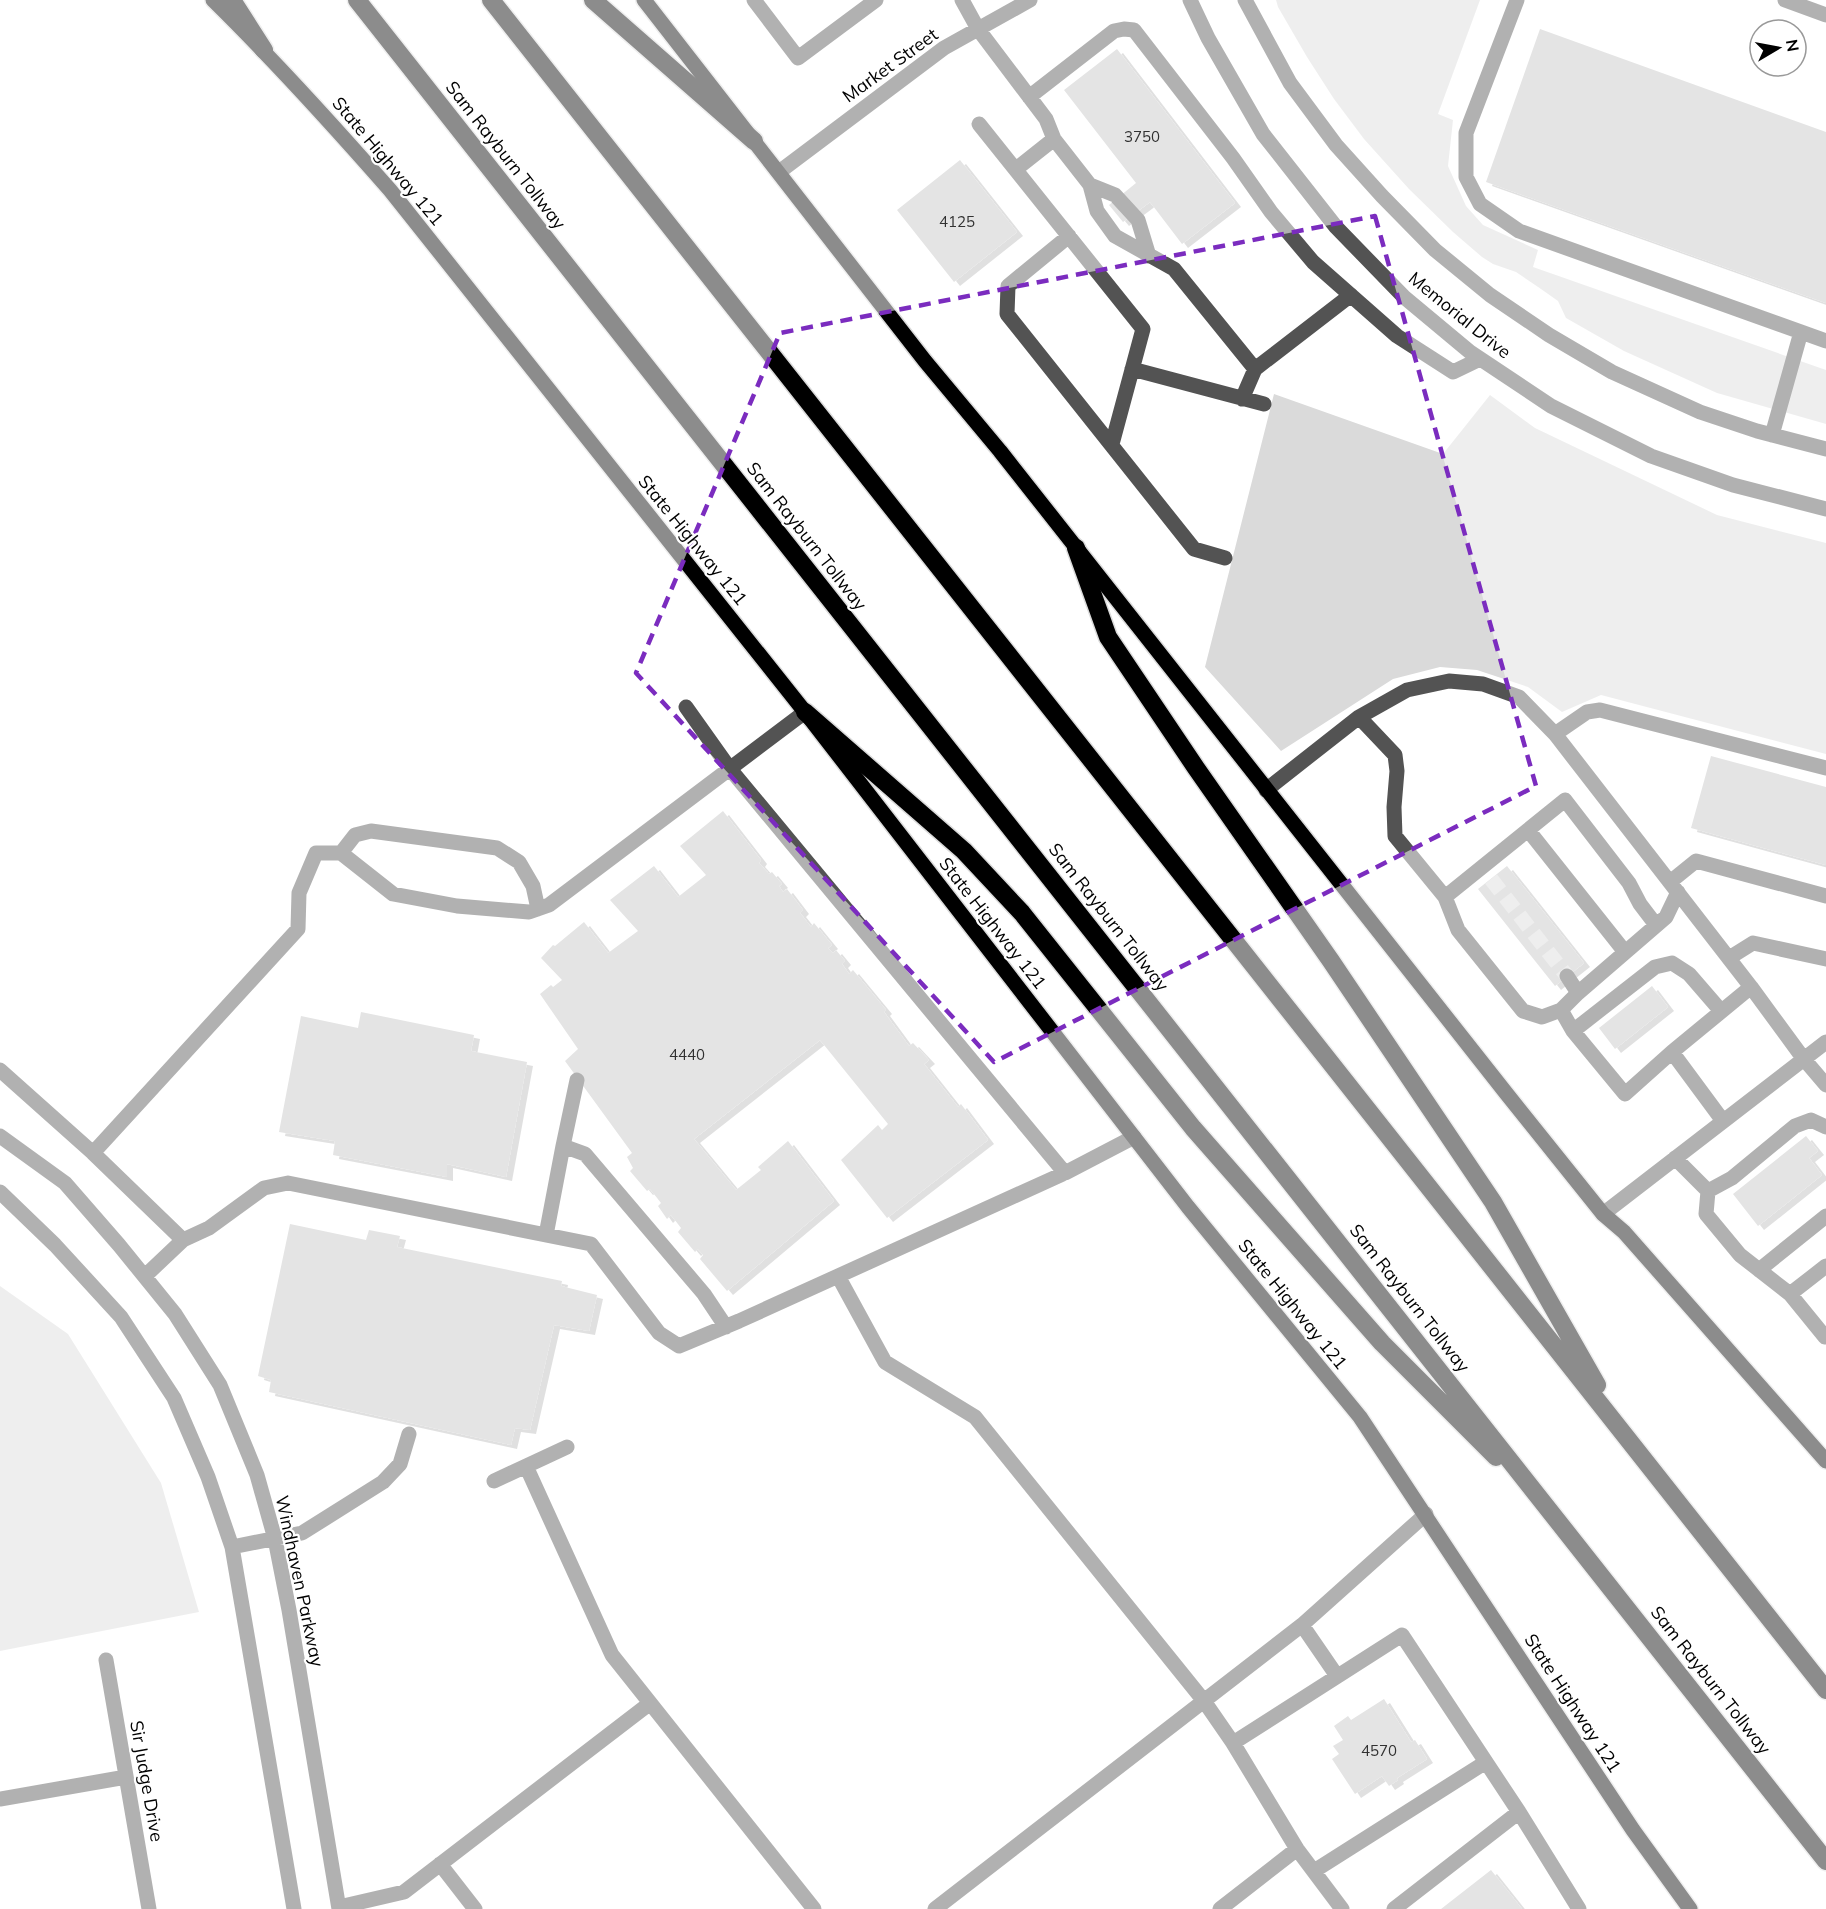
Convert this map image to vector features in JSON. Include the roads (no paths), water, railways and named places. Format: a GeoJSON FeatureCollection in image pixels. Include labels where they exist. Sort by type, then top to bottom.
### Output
{"type":"FeatureCollection","features":[{"type":"Feature","properties":{"kind":"highway"},"geometry":{"type":"LineString","coordinates":[[232,0],[264,50]]}},
{"type":"Feature","properties":{"kind":"highway","name":"Sam Rayburn Tollway"},"geometry":{"type":"LineString","coordinates":[[357,0],[1826,1861]]}},
{"type":"Feature","properties":{"kind":"highway"},"geometry":{"type":"LineString","coordinates":[[491,0],[1826,1690]]}},
{"type":"Feature","properties":{"kind":"highway"},"geometry":{"type":"LineString","coordinates":[[593,0],[754,141]]}},
{"type":"Feature","properties":{"kind":"highway"},"geometry":{"type":"LineString","coordinates":[[1076,548],[1108,637],[1196,768],[1331,960],[1493,1202],[1626,1436]]}},
{"type":"Feature","properties":{"kind":"highway"},"geometry":{"type":"LineString","coordinates":[[805,712],[964,851],[1015,906],[1193,1128],[1382,1343],[1557,1518]]}},
{"type":"Feature","properties":{"kind":"main road","name":"State Highway 121"},"geometry":{"type":"LineString","coordinates":[[213,0],[264,50],[390,190],[805,712],[1196,1216],[1360,1417],[1633,1830],[1690,1909]]}},
{"type":"Feature","properties":{"kind":"main road"},"geometry":{"type":"LineString","coordinates":[[644,0],[925,361],[1000,452],[1603,1214],[1624,1232],[1826,1461]]}},
{"type":"Feature","properties":{"kind":"street"},"geometry":{"type":"LineString","coordinates":[[754,0],[798,58],[876,0]]}},
{"type":"Feature","properties":{"kind":"street"},"geometry":{"type":"LineString","coordinates":[[962,0],[978,29],[1046,119],[1054,139],[1090,185],[1097,211],[1115,236],[1174,269],[1255,369]]}},
{"type":"Feature","properties":{"kind":"street","name":"Market Street"},"geometry":{"type":"LineString","coordinates":[[778,172],[944,48],[1030,0]]}},
{"type":"Feature","properties":{"kind":"street","name":"Memorial Drive"},"geometry":{"type":"LineString","coordinates":[[1190,0],[1208,38],[1263,134],[1335,227],[1404,297],[1480,359],[1551,406],[1651,456],[1733,484],[1826,509]]}},
{"type":"Feature","properties":{"kind":"street","name":"Memorial Drive"},"geometry":{"type":"LineString","coordinates":[[1245,0],[1290,83],[1329,136],[1382,196],[1435,250],[1490,295],[1549,335],[1612,372],[1700,412],[1826,449]]}},
{"type":"Feature","properties":{"kind":"street"},"geometry":{"type":"LineString","coordinates":[[1517,0],[1466,133],[1466,177],[1480,204],[1519,231],[1826,341]]}},
{"type":"Feature","properties":{"kind":"street"},"geometry":{"type":"LineString","coordinates":[[1785,0],[1826,15]]}},
{"type":"Feature","properties":{"kind":"street"},"geometry":{"type":"LineString","coordinates":[[1029,97],[1114,31],[1134,30],[1233,158],[1270,212],[1313,262],[1397,336],[1453,372],[1480,359]]}},
{"type":"Feature","properties":{"kind":"street"},"geometry":{"type":"LineString","coordinates":[[979,124],[1143,329],[1112,444]]}},
{"type":"Feature","properties":{"kind":"street"},"geometry":{"type":"LineString","coordinates":[[1016,169],[1054,139]]}},
{"type":"Feature","properties":{"kind":"street"},"geometry":{"type":"LineString","coordinates":[[1090,185],[1115,195],[1138,220],[1149,256]]}},
{"type":"Feature","properties":{"kind":"street"},"geometry":{"type":"LineString","coordinates":[[1069,236],[1008,286],[1007,314],[1194,549],[1226,558]]}},
{"type":"Feature","properties":{"kind":"street"},"geometry":{"type":"LineString","coordinates":[[1242,399],[1255,369],[1351,295]]}},
{"type":"Feature","properties":{"kind":"street"},"geometry":{"type":"LineString","coordinates":[[1772,435],[1801,332]]}},
{"type":"Feature","properties":{"kind":"street"},"geometry":{"type":"LineString","coordinates":[[1132,369],[1264,404]]}},
{"type":"Feature","properties":{"kind":"street"},"geometry":{"type":"LineString","coordinates":[[1266,790],[1359,717],[1407,690],[1449,681],[1483,684],[1519,697],[1555,734],[1826,1085]]}},
{"type":"Feature","properties":{"kind":"street"},"geometry":{"type":"LineString","coordinates":[[686,707],[730,769],[1065,1173]]}},
{"type":"Feature","properties":{"kind":"street"},"geometry":{"type":"LineString","coordinates":[[1555,734],[1587,712],[1600,710],[1826,768]]}},
{"type":"Feature","properties":{"kind":"street"},"geometry":{"type":"LineString","coordinates":[[93,1153],[298,929],[299,893],[316,853],[341,854],[393,894],[456,906],[529,912],[549,905],[805,712]]}},
{"type":"Feature","properties":{"kind":"street"},"geometry":{"type":"LineString","coordinates":[[1359,717],[1395,755],[1397,771],[1394,807],[1395,836],[1445,897],[1458,930],[1523,1011],[1542,1017],[1561,1010],[1666,916],[1674,887],[1695,861],[1826,896]]}},
{"type":"Feature","properties":{"kind":"street"},"geometry":{"type":"LineString","coordinates":[[1445,897],[1486,873],[1528,830],[1565,800],[1629,883],[1640,904],[1656,925]]}},
{"type":"Feature","properties":{"kind":"street"},"geometry":{"type":"LineString","coordinates":[[1528,830],[1625,952]]}},
{"type":"Feature","properties":{"kind":"street"},"geometry":{"type":"LineString","coordinates":[[341,854],[355,836],[371,831],[497,848],[519,862],[533,886],[538,909]]}},
{"type":"Feature","properties":{"kind":"street"},"geometry":{"type":"LineString","coordinates":[[1729,958],[1753,943],[1826,959]]}},
{"type":"Feature","properties":{"kind":"street"},"geometry":{"type":"LineString","coordinates":[[1574,1031],[1655,967],[1671,963],[1689,974],[1721,1011]]}},
{"type":"Feature","properties":{"kind":"street"},"geometry":{"type":"LineString","coordinates":[[1567,976],[1578,993]]}},
{"type":"Feature","properties":{"kind":"street"},"geometry":{"type":"LineString","coordinates":[[1561,1010],[1574,1031],[1625,1094],[1751,987]]}},
{"type":"Feature","properties":{"kind":"street"},"geometry":{"type":"LineString","coordinates":[[1603,1214],[1826,1042]]}},
{"type":"Feature","properties":{"kind":"street"},"geometry":{"type":"LineString","coordinates":[[1672,1052],[1723,1121]]}},
{"type":"Feature","properties":{"kind":"street"},"geometry":{"type":"LineString","coordinates":[[0,1070],[93,1153],[183,1240]]}},
{"type":"Feature","properties":{"kind":"street"},"geometry":{"type":"LineString","coordinates":[[546,1235],[577,1080]]}},
{"type":"Feature","properties":{"kind":"street"},"geometry":{"type":"LineString","coordinates":[[1708,1191],[1732,1178],[1795,1126],[1811,1120],[1826,1127]]}},
{"type":"Feature","properties":{"kind":"street","name":"Windhaven Parkway"},"geometry":{"type":"LineString","coordinates":[[0,1136],[65,1183],[120,1245],[175,1314],[220,1385],[257,1475],[275,1539],[339,1908]]}},
{"type":"Feature","properties":{"kind":"street"},"geometry":{"type":"LineString","coordinates":[[145,1276],[183,1240],[209,1228],[264,1188],[288,1183],[591,1244],[659,1333],[679,1346],[726,1327],[1065,1173],[1134,1137]]}},
{"type":"Feature","properties":{"kind":"street"},"geometry":{"type":"LineString","coordinates":[[563,1146],[585,1154],[704,1294],[726,1327]]}},
{"type":"Feature","properties":{"kind":"street"},"geometry":{"type":"LineString","coordinates":[[1675,1158],[1708,1191],[1706,1214],[1740,1255],[1790,1294],[1826,1337]]}},
{"type":"Feature","properties":{"kind":"street"},"geometry":{"type":"LineString","coordinates":[[0,1192],[55,1245],[121,1317],[174,1398],[208,1478],[232,1547],[294,1909]]}},
{"type":"Feature","properties":{"kind":"street"},"geometry":{"type":"LineString","coordinates":[[1759,1270],[1826,1216]]}},
{"type":"Feature","properties":{"kind":"street"},"geometry":{"type":"LineString","coordinates":[[1790,1294],[1826,1266]]}},
{"type":"Feature","properties":{"kind":"street"},"geometry":{"type":"LineString","coordinates":[[838,1276],[885,1362],[975,1417],[1204,1701],[1233,1743],[1297,1849],[1342,1909]]}},
{"type":"Feature","properties":{"kind":"street"},"geometry":{"type":"LineString","coordinates":[[232,1547],[302,1533],[383,1482],[400,1464],[409,1434]]}},
{"type":"Feature","properties":{"kind":"street"},"geometry":{"type":"LineString","coordinates":[[494,1481],[567,1447]]}},
{"type":"Feature","properties":{"kind":"street"},"geometry":{"type":"LineString","coordinates":[[526,1466],[612,1655],[814,1909]]}},
{"type":"Feature","properties":{"kind":"street"},"geometry":{"type":"LineString","coordinates":[[935,1909],[1302,1625],[1426,1514]]}},
{"type":"Feature","properties":{"kind":"street"},"geometry":{"type":"LineString","coordinates":[[1302,1625],[1337,1676]]}},
{"type":"Feature","properties":{"kind":"street"},"geometry":{"type":"LineString","coordinates":[[1233,1743],[1402,1635],[1519,1812],[1579,1909]]}},
{"type":"Feature","properties":{"kind":"street","name":"Sir Judge Drive"},"geometry":{"type":"LineString","coordinates":[[106,1660],[149,1909]]}},
{"type":"Feature","properties":{"kind":"street"},"geometry":{"type":"LineString","coordinates":[[339,1908],[404,1892],[649,1704]]}},
{"type":"Feature","properties":{"kind":"street"},"geometry":{"type":"LineString","coordinates":[[1314,1871],[1486,1762]]}},
{"type":"Feature","properties":{"kind":"street"},"geometry":{"type":"LineString","coordinates":[[0,1799],[126,1777]]}},
{"type":"Feature","properties":{"kind":"street"},"geometry":{"type":"LineString","coordinates":[[1403,1906],[1519,1812]]}},
{"type":"Feature","properties":{"kind":"street"},"geometry":{"type":"LineString","coordinates":[[1220,1909],[1297,1849]]}},
{"type":"Feature","properties":{"kind":"street"},"geometry":{"type":"LineString","coordinates":[[440,1864],[475,1909]]}},
{"type":"Feature","properties":{"kind":"tunnel"},"geometry":{"type":"LineString","coordinates":[[1491,879],[1567,976]]}}]}
